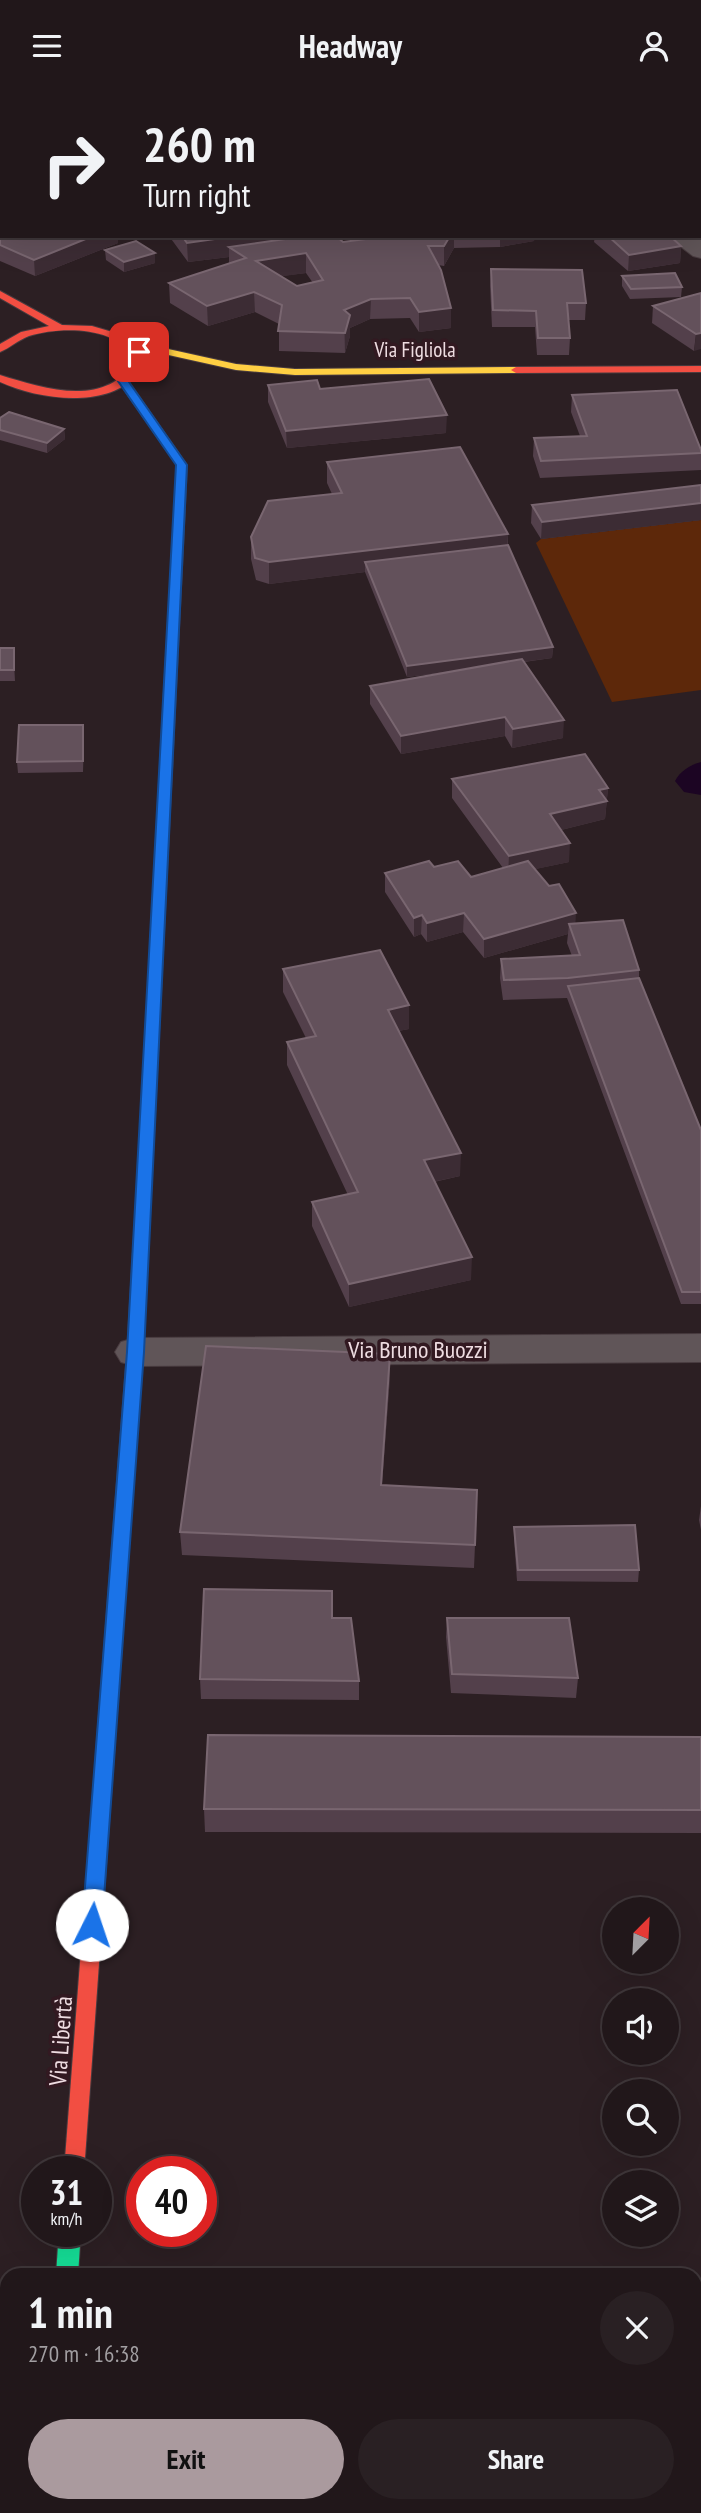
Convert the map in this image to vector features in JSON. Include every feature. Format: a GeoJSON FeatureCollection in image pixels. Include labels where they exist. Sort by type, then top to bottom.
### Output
{"type":"FeatureCollection","features":[{"type":"Feature","properties":{"kind":"street"},"geometry":{"type":"LineString","coordinates":[[682,238],[701,251]]}},
{"type":"Feature","properties":{"kind":"street"},"geometry":{"type":"LineString","coordinates":[[0,294],[58,328]]}},
{"type":"Feature","properties":{"kind":"street"},"geometry":{"type":"LineString","coordinates":[[0,349],[18,337],[58,328]]}},
{"type":"Feature","properties":{"kind":"street","name":"Via Figliola"},"geometry":{"type":"LineString","coordinates":[[58,328],[102,330],[132,344],[236,367],[295,372],[701,369]]}},
{"type":"Feature","properties":{"kind":"street"},"geometry":{"type":"LineString","coordinates":[[0,378],[10,385],[30,392],[54,395],[104,389],[123,381],[135,372],[141,362],[139,352],[132,344]]}},
{"type":"Feature","properties":{"kind":"street","name":"Via Libertà"},"geometry":{"type":"LineString","coordinates":[[75,2156],[135,1352],[182,465],[123,381]]}},
{"type":"Feature","properties":{"kind":"street","name":"Via Bruno Buozzi"},"geometry":{"type":"LineString","coordinates":[[135,1352],[701,1348]]}},
{"type":"Feature","properties":{"kind":"street"},"geometry":{"type":"LineString","coordinates":[[67,2268],[69,2247]]}},
{"type":"Feature","properties":{"kind":"shaded area"},"geometry":{"type":"Polygon","coordinates":[[[701,520],[701,690],[612,702],[536,543],[541,539],[701,520]]]}},
{"type":"Feature","properties":{"kind":"shaded area"},"geometry":{"type":"Polygon","coordinates":[[[701,762],[701,795],[684,792],[675,781],[686,769],[701,762]]]}},
{"type":"Feature","properties":{"kind":"building"},"geometry":{"type":"Polygon","coordinates":[[[0,238],[88,238],[34,260],[0,245],[0,238]]]}},
{"type":"Feature","properties":{"kind":"building"},"geometry":{"type":"Polygon","coordinates":[[[183,238],[222,238],[187,243],[183,238]]]}},
{"type":"Feature","properties":{"kind":"building"},"geometry":{"type":"Polygon","coordinates":[[[292,238],[338,238],[343,242],[374,238],[449,238],[444,246],[428,246],[441,270],[451,308],[419,312],[410,298],[371,299],[344,310],[350,315],[345,333],[278,331],[282,305],[254,292],[207,306],[169,283],[246,258],[229,247],[292,238]],[[306,253],[256,261],[297,286],[323,280],[306,253]]]}},
{"type":"Feature","properties":{"kind":"building"},"geometry":{"type":"Polygon","coordinates":[[[610,238],[672,238],[681,246],[629,255],[610,238]]]}},
{"type":"Feature","properties":{"kind":"building"},"geometry":{"type":"Polygon","coordinates":[[[136,241],[155,253],[124,262],[105,250],[136,241]]]}},
{"type":"Feature","properties":{"kind":"building"},"geometry":{"type":"Polygon","coordinates":[[[491,269],[582,270],[586,303],[567,303],[570,338],[538,338],[536,311],[493,310],[491,269]]]}},
{"type":"Feature","properties":{"kind":"building"},"geometry":{"type":"Polygon","coordinates":[[[675,273],[682,287],[631,289],[622,276],[675,273]]]}},
{"type":"Feature","properties":{"kind":"building"},"geometry":{"type":"Polygon","coordinates":[[[701,293],[701,333],[696,334],[653,306],[701,293]]]}},
{"type":"Feature","properties":{"kind":"building"},"geometry":{"type":"Polygon","coordinates":[[[429,379],[447,415],[286,431],[268,385],[317,380],[320,389],[429,379]]]}},
{"type":"Feature","properties":{"kind":"building"},"geometry":{"type":"Polygon","coordinates":[[[677,390],[701,453],[541,461],[534,438],[587,436],[572,395],[677,390]]]}},
{"type":"Feature","properties":{"kind":"building"},"geometry":{"type":"Polygon","coordinates":[[[9,412],[64,429],[47,443],[0,430],[0,418],[9,412]]]}},
{"type":"Feature","properties":{"kind":"building"},"geometry":{"type":"Polygon","coordinates":[[[460,447],[508,534],[269,562],[255,558],[251,537],[268,501],[342,493],[327,462],[460,447]]]}},
{"type":"Feature","properties":{"kind":"building"},"geometry":{"type":"Polygon","coordinates":[[[701,485],[701,503],[542,522],[532,505],[701,485]]]}},
{"type":"Feature","properties":{"kind":"building"},"geometry":{"type":"Polygon","coordinates":[[[508,545],[553,647],[407,666],[365,562],[508,545]]]}},
{"type":"Feature","properties":{"kind":"building"},"geometry":{"type":"Polygon","coordinates":[[[0,648],[14,648],[14,670],[0,670],[0,648]]]}},
{"type":"Feature","properties":{"kind":"building"},"geometry":{"type":"Polygon","coordinates":[[[522,659],[564,720],[513,729],[505,717],[401,736],[370,686],[522,659]]]}},
{"type":"Feature","properties":{"kind":"building"},"geometry":{"type":"Polygon","coordinates":[[[19,725],[83,725],[83,761],[17,762],[19,725]]]}},
{"type":"Feature","properties":{"kind":"building"},"geometry":{"type":"Polygon","coordinates":[[[585,754],[608,788],[599,790],[607,801],[550,814],[570,843],[509,856],[452,779],[585,754]]]}},
{"type":"Feature","properties":{"kind":"building"},"geometry":{"type":"Polygon","coordinates":[[[429,861],[434,867],[458,861],[471,877],[528,861],[549,886],[559,884],[576,913],[484,939],[464,913],[427,923],[422,915],[414,918],[385,873],[429,861]]]}},
{"type":"Feature","properties":{"kind":"building"},"geometry":{"type":"Polygon","coordinates":[[[623,920],[639,970],[568,978],[504,980],[501,959],[580,955],[569,924],[623,920]]]}},
{"type":"Feature","properties":{"kind":"building"},"geometry":{"type":"Polygon","coordinates":[[[380,950],[409,1005],[388,1010],[461,1153],[424,1160],[472,1257],[349,1284],[312,1202],[358,1192],[287,1042],[316,1036],[283,969],[380,950]]]}},
{"type":"Feature","properties":{"kind":"building"},"geometry":{"type":"Polygon","coordinates":[[[639,978],[701,1130],[701,1292],[682,1292],[568,986],[639,978]]]}},
{"type":"Feature","properties":{"kind":"building"},"geometry":{"type":"Polygon","coordinates":[[[206,1346],[390,1354],[381,1485],[477,1490],[475,1545],[180,1532],[206,1346]]]}},
{"type":"Feature","properties":{"kind":"building"},"geometry":{"type":"Polygon","coordinates":[[[635,1525],[639,1570],[518,1570],[514,1527],[635,1525]]]}},
{"type":"Feature","properties":{"kind":"building"},"geometry":{"type":"Polygon","coordinates":[[[204,1589],[332,1591],[332,1618],[351,1618],[359,1681],[200,1679],[204,1589]]]}},
{"type":"Feature","properties":{"kind":"building"},"geometry":{"type":"Polygon","coordinates":[[[447,1618],[569,1618],[578,1678],[452,1674],[447,1618]]]}},
{"type":"Feature","properties":{"kind":"building"},"geometry":{"type":"Polygon","coordinates":[[[208,1735],[701,1737],[701,1810],[204,1809],[208,1735]]]}},
{"type":"Feature","properties":{"kind":"traffic: fast"},"geometry":{"type":"LineString","coordinates":[[123,381],[182,465],[170,690]]}},
{"type":"Feature","properties":{"kind":"traffic: fast"},"geometry":{"type":"LineString","coordinates":[[107,1727],[135,1352],[147,1134]]}},
{"type":"Feature","properties":{"kind":"traffic: fast"},"geometry":{"type":"LineString","coordinates":[[67,2268],[69,2247]]}},
{"type":"Feature","properties":{"kind":"traffic: slow"},"geometry":{"type":"LineString","coordinates":[[132,344],[236,367],[295,372],[516,370]]}},
{"type":"Feature","properties":{"kind":"traffic: slow"},"geometry":{"type":"LineString","coordinates":[[147,1134],[170,690]]}},
{"type":"Feature","properties":{"kind":"traffic: jam"},"geometry":{"type":"LineString","coordinates":[[0,294],[59,328]]}},
{"type":"Feature","properties":{"kind":"traffic: jam"},"geometry":{"type":"LineString","coordinates":[[0,349],[29,333],[74,328],[108,333],[123,339],[134,347],[140,359],[132,374],[118,385],[78,394],[34,390],[0,378]]}},
{"type":"Feature","properties":{"kind":"traffic: jam"},"geometry":{"type":"LineString","coordinates":[[516,370],[701,369]]}},
{"type":"Feature","properties":{"kind":"traffic: jam"},"geometry":{"type":"LineString","coordinates":[[75,2156],[107,1727]]}},
{"type":"Feature","properties":{"kind":"route"},"geometry":{"type":"LineString","coordinates":[[92,1925],[135,1352],[182,465],[123,381],[135,372],[141,362],[139,352]]}}]}
